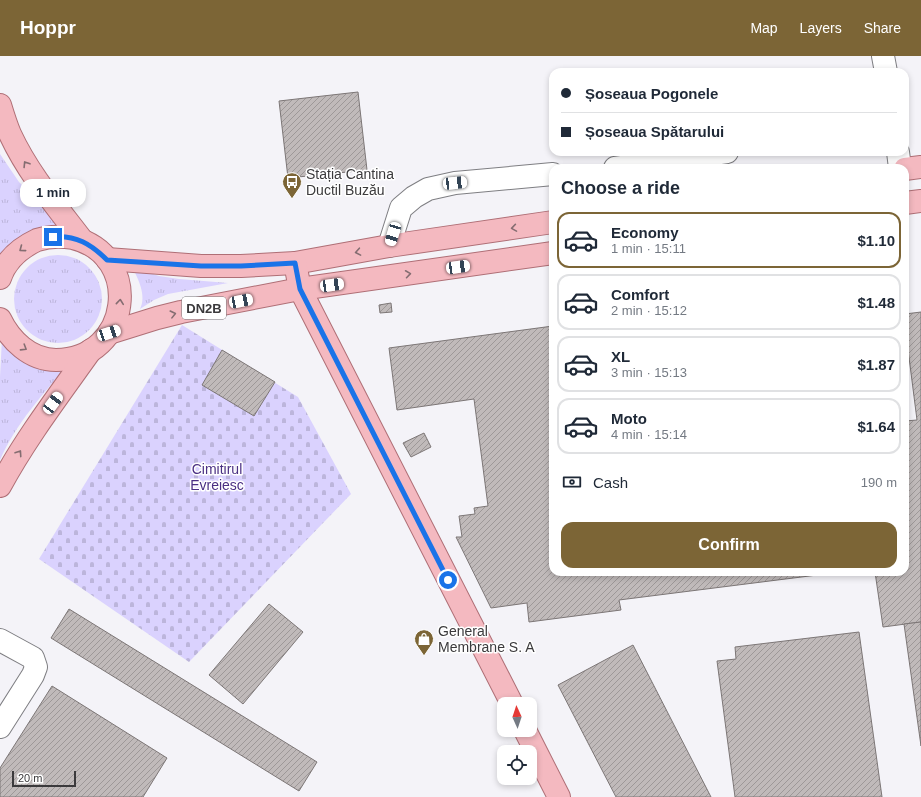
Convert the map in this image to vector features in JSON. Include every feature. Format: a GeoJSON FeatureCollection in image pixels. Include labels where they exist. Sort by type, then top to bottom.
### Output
{"type":"FeatureCollection","features":[{"type":"Feature","properties":{"kind":"main road"},"geometry":{"type":"LineString","coordinates":[[0,106],[9,133],[20,155],[36,180],[82,240]]}},
{"type":"Feature","properties":{"kind":"main road"},"geometry":{"type":"LineString","coordinates":[[909,168],[921,167]]}},
{"type":"Feature","properties":{"kind":"main road"},"geometry":{"type":"LineString","coordinates":[[909,202],[921,201]]}},
{"type":"Feature","properties":{"kind":"main road"},"geometry":{"type":"LineString","coordinates":[[107,260],[201,266],[241,266],[295,263],[389,246],[549,223]]}},
{"type":"Feature","properties":{"kind":"main road","name":"DN2B"},"geometry":{"type":"LineString","coordinates":[[0,278],[10,258],[25,246],[43,238],[63,236],[82,240],[96,248],[107,260],[117,277],[121,296],[118,316],[109,333],[101,343],[91,350],[74,358],[54,360],[35,355],[19,345],[6,331],[0,319]]}},
{"type":"Feature","properties":{"kind":"main road","name":"DN2B"},"geometry":{"type":"LineString","coordinates":[[109,333],[181,312],[300,289],[549,254]]}},
{"type":"Feature","properties":{"kind":"main road"},"geometry":{"type":"LineString","coordinates":[[295,263],[300,289],[508,697]]}},
{"type":"Feature","properties":{"kind":"main road","name":"DN2B"},"geometry":{"type":"LineString","coordinates":[[0,486],[14,461],[48,409],[91,350]]}},
{"type":"Feature","properties":{"kind":"main road"},"geometry":{"type":"LineString","coordinates":[[529,737],[559,797]]}},
{"type":"Feature","properties":{"kind":"street"},"geometry":{"type":"LineString","coordinates":[[884,56],[886,68]]}},
{"type":"Feature","properties":{"kind":"street"},"geometry":{"type":"LineString","coordinates":[[626,164],[693,156]]}},
{"type":"Feature","properties":{"kind":"street"},"geometry":{"type":"LineString","coordinates":[[389,246],[401,208],[414,197],[428,189],[455,183],[549,174]]}},
{"type":"Feature","properties":{"kind":"street"},"geometry":{"type":"LineString","coordinates":[[0,640],[33,658],[36,667],[33,675],[0,727]]}},
{"type":"Feature","properties":{"kind":"green space"},"geometry":{"type":"Polygon","coordinates":[[[0,154],[19,182],[68,229],[0,261],[0,154]]]}},
{"type":"Feature","properties":{"kind":"green space"},"geometry":{"type":"Polygon","coordinates":[[[58,255],[75,259],[89,268],[98,282],[102,299],[98,316],[89,330],[75,339],[58,343],[41,339],[27,330],[18,316],[14,299],[18,282],[27,268],[41,259],[58,255]]]}},
{"type":"Feature","properties":{"kind":"green space"},"geometry":{"type":"Polygon","coordinates":[[[132,267],[159,276],[228,283],[168,294],[154,300],[140,309],[143,298],[141,287],[132,267]]]}},
{"type":"Feature","properties":{"kind":"green space","name":"Cimitirul Evreiesc"},"geometry":{"type":"Polygon","coordinates":[[[182,325],[298,397],[351,494],[189,662],[39,559],[182,325]]]}},
{"type":"Feature","properties":{"kind":"green space"},"geometry":{"type":"Polygon","coordinates":[[[2,338],[70,363],[22,421],[0,460],[0,377],[2,338]]]}},
{"type":"Feature","properties":{"kind":"building"},"geometry":{"type":"Polygon","coordinates":[[[358,92],[367,170],[288,178],[279,101],[358,92]]]}},
{"type":"Feature","properties":{"kind":"building"},"geometry":{"type":"Polygon","coordinates":[[[391,303],[392,312],[380,313],[379,305],[391,303]]]}},
{"type":"Feature","properties":{"kind":"building"},"geometry":{"type":"Polygon","coordinates":[[[921,312],[921,622],[883,627],[876,576],[909,576],[909,421],[917,420],[909,357],[909,314],[921,312]]]}},
{"type":"Feature","properties":{"kind":"building"},"geometry":{"type":"Polygon","coordinates":[[[549,327],[549,576],[809,576],[619,600],[621,610],[529,622],[527,603],[491,608],[456,537],[462,537],[459,516],[475,514],[474,508],[488,506],[474,399],[397,410],[389,348],[549,327]]]}},
{"type":"Feature","properties":{"kind":"building"},"geometry":{"type":"Polygon","coordinates":[[[222,350],[275,382],[254,416],[202,385],[222,350]]]}},
{"type":"Feature","properties":{"kind":"building"},"geometry":{"type":"Polygon","coordinates":[[[424,433],[431,447],[411,457],[403,443],[424,433]]]}},
{"type":"Feature","properties":{"kind":"building"},"geometry":{"type":"Polygon","coordinates":[[[269,604],[303,632],[243,704],[209,675],[269,604]]]}},
{"type":"Feature","properties":{"kind":"building"},"geometry":{"type":"Polygon","coordinates":[[[69,609],[317,762],[299,791],[51,638],[69,609]]]}},
{"type":"Feature","properties":{"kind":"building"},"geometry":{"type":"Polygon","coordinates":[[[921,622],[921,746],[904,624],[921,622]]]}},
{"type":"Feature","properties":{"kind":"building"},"geometry":{"type":"Polygon","coordinates":[[[859,632],[882,797],[735,797],[717,661],[736,659],[735,647],[859,632]]]}},
{"type":"Feature","properties":{"kind":"building"},"geometry":{"type":"Polygon","coordinates":[[[633,645],[711,797],[616,797],[558,685],[633,645]]]}},
{"type":"Feature","properties":{"kind":"building"},"geometry":{"type":"Polygon","coordinates":[[[52,686],[167,758],[143,797],[0,797],[0,768],[52,686]]]}},
{"type":"Feature","properties":{"kind":"place","name":"Stația Cantina Ductil Buzău"},"geometry":{"type":"Point","coordinates":[292,199]}},
{"type":"Feature","properties":{"kind":"place","name":"General Membrane S. A"},"geometry":{"type":"Point","coordinates":[424,656]}},
{"type":"Feature","properties":{"kind":"route"},"geometry":{"type":"LineString","coordinates":[[53,237],[63,236],[82,240],[96,248],[107,260],[201,266],[241,266],[295,263],[300,289],[448,580]]}}]}
